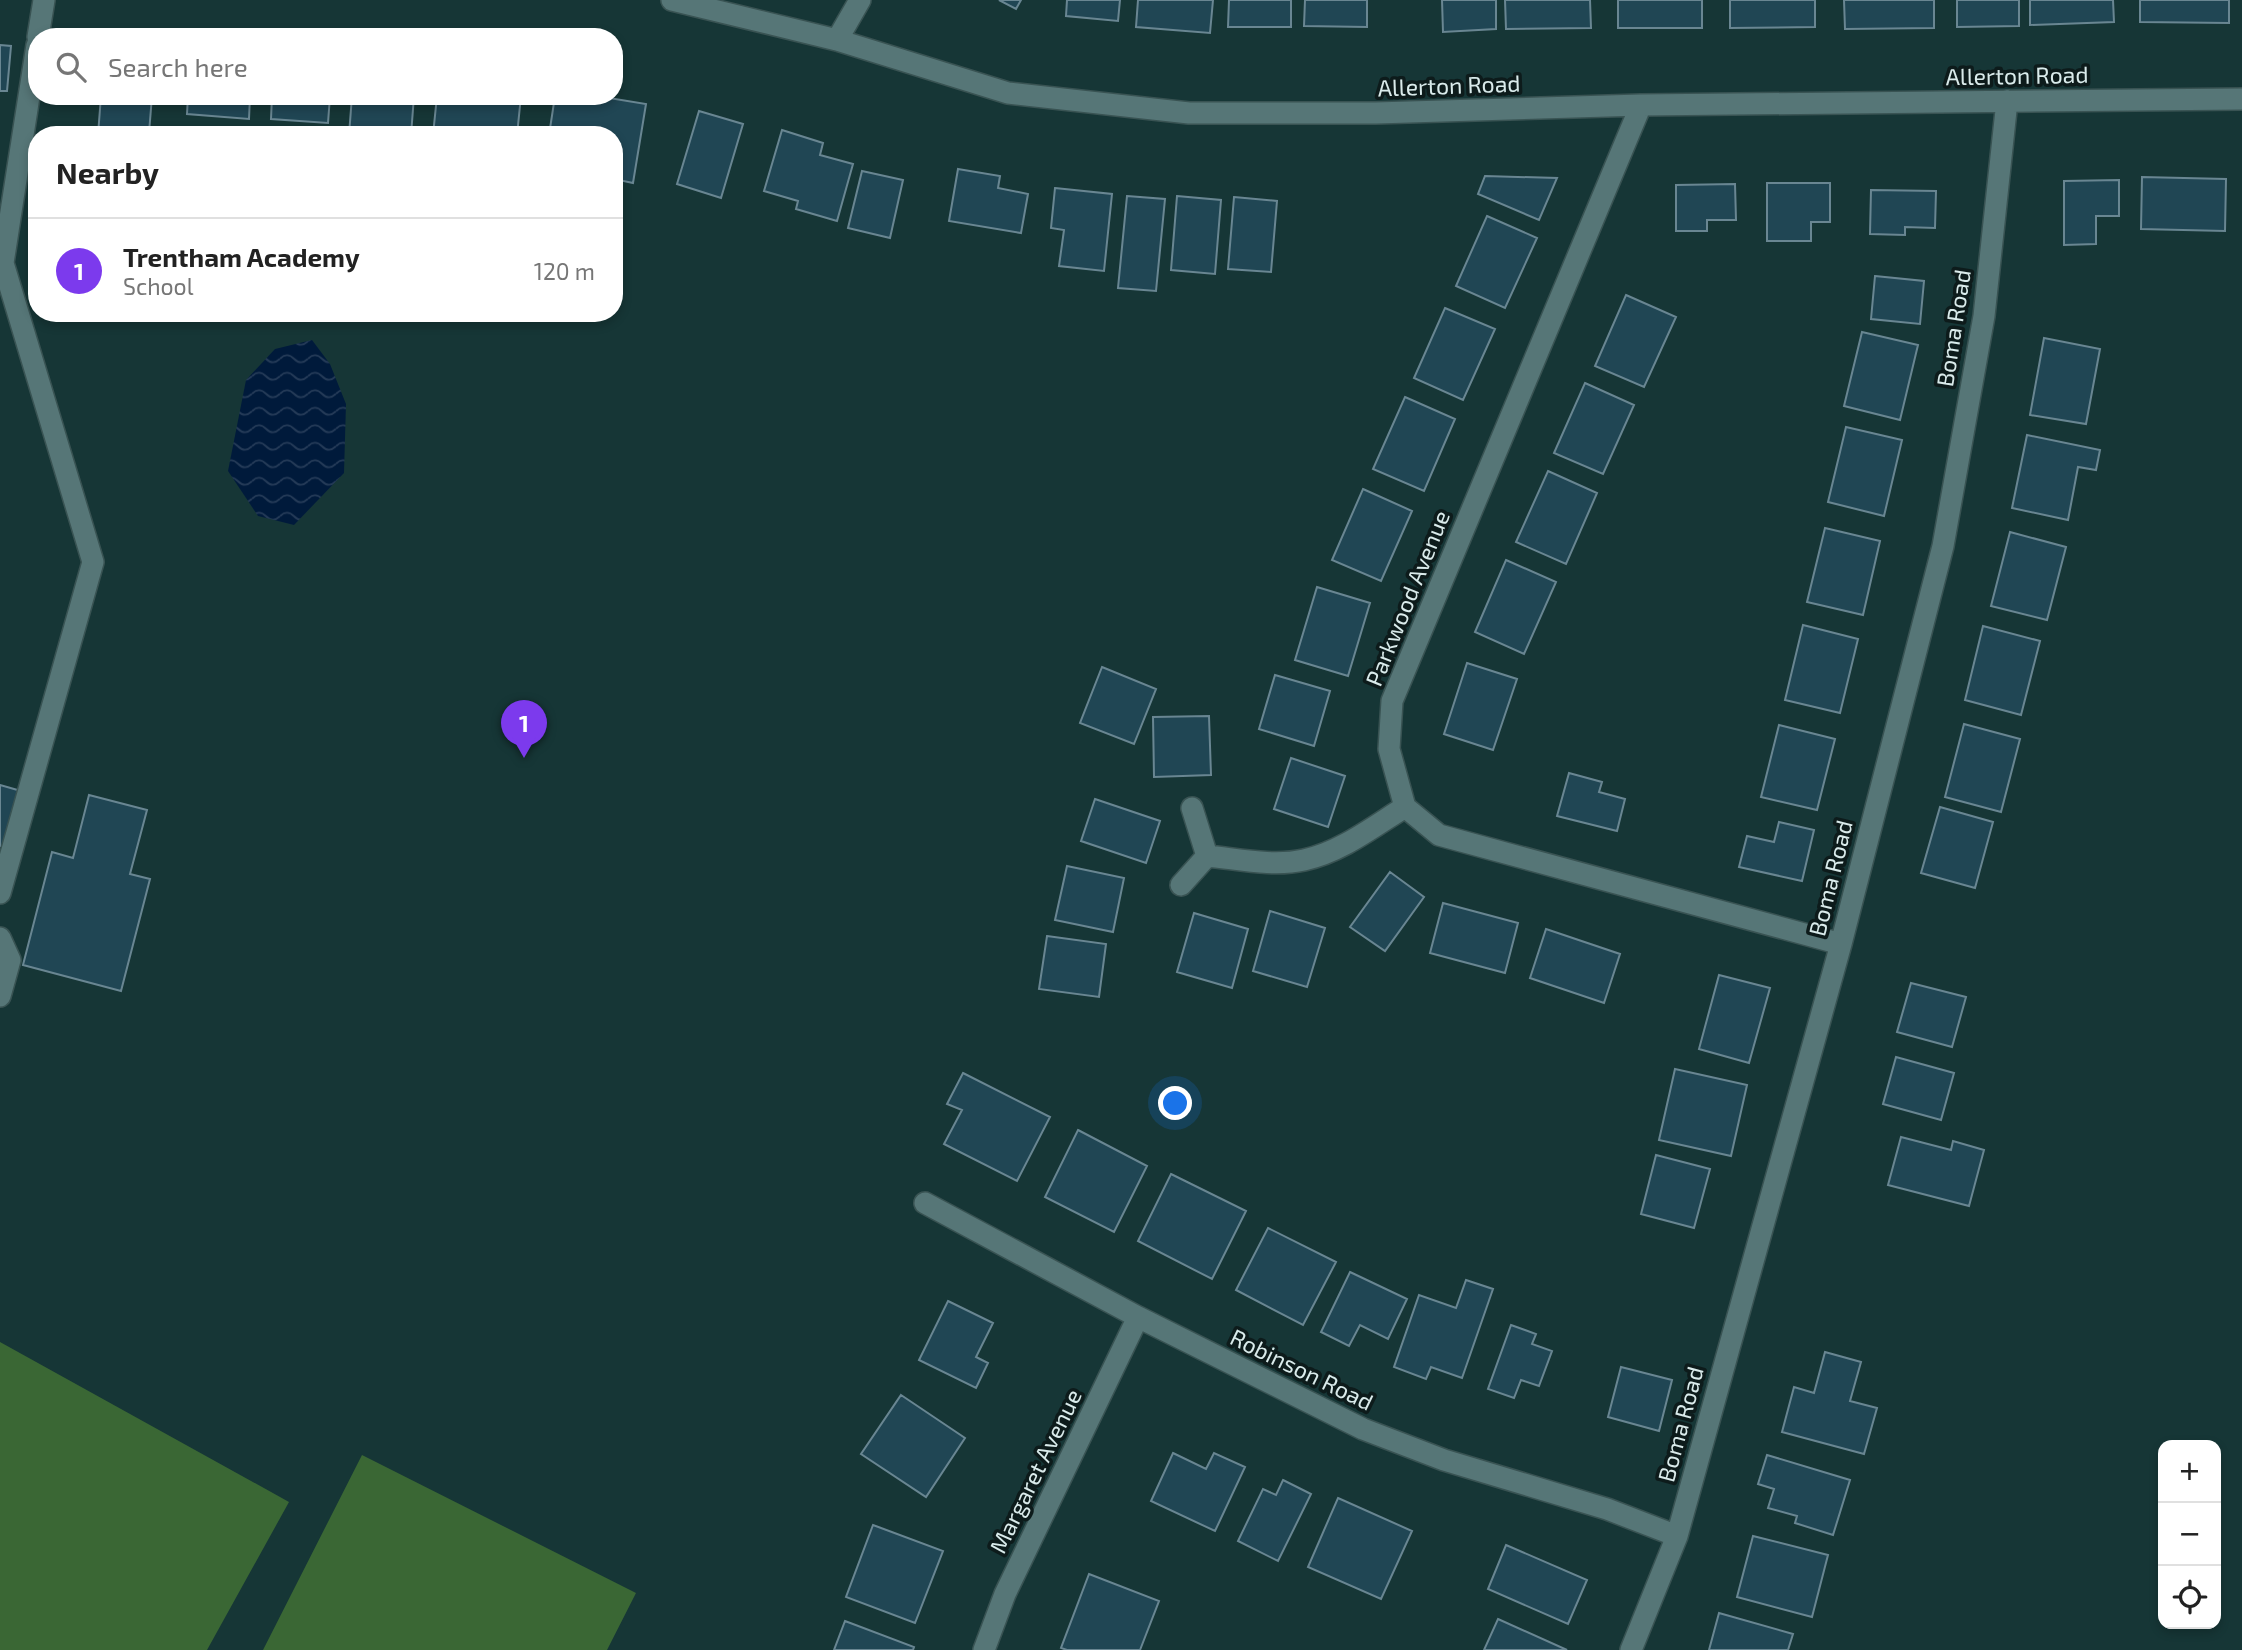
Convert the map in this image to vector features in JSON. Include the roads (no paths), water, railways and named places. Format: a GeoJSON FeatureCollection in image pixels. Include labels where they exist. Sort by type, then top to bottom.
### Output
{"type":"FeatureCollection","features":[{"type":"Feature","properties":{"kind":"street"},"geometry":{"type":"LineString","coordinates":[[39,28],[44,0]]}},
{"type":"Feature","properties":{"kind":"street","name":"Allerton Road"},"geometry":{"type":"LineString","coordinates":[[672,0],[837,40],[1008,93],[1189,113],[1376,113],[1641,105],[2242,99]]}},
{"type":"Feature","properties":{"kind":"street"},"geometry":{"type":"LineString","coordinates":[[837,40],[860,0]]}},
{"type":"Feature","properties":{"kind":"street","name":"Boma Road"},"geometry":{"type":"LineString","coordinates":[[1631,1650],[1677,1536],[1841,944],[1943,546],[1984,316],[2007,102]]}},
{"type":"Feature","properties":{"kind":"street"},"geometry":{"type":"LineString","coordinates":[[0,893],[93,562],[3,263],[28,103]]}},
{"type":"Feature","properties":{"kind":"street","name":"Parkwood Avenue"},"geometry":{"type":"LineString","coordinates":[[1405,807],[1389,749],[1392,701],[1641,105]]}},
{"type":"Feature","properties":{"kind":"street"},"geometry":{"type":"LineString","coordinates":[[1206,856],[1273,862],[1304,860],[1340,847],[1405,807],[1439,835],[1841,944]]}},
{"type":"Feature","properties":{"kind":"street"},"geometry":{"type":"LineString","coordinates":[[1192,808],[1206,856]]}},
{"type":"Feature","properties":{"kind":"street"},"geometry":{"type":"LineString","coordinates":[[1181,885],[1206,856]]}},
{"type":"Feature","properties":{"kind":"street"},"geometry":{"type":"LineString","coordinates":[[0,939],[10,960],[0,996]]}},
{"type":"Feature","properties":{"kind":"street","name":"Robinson Road"},"geometry":{"type":"LineString","coordinates":[[925,1203],[1138,1317],[1363,1429],[1444,1460],[1607,1509],[1677,1536]]}},
{"type":"Feature","properties":{"kind":"street","name":"Margaret Avenue"},"geometry":{"type":"LineString","coordinates":[[984,1650],[1005,1594],[1138,1317]]}},
{"type":"Feature","properties":{"kind":"water"},"geometry":{"type":"Polygon","coordinates":[[[312,340],[330,364],[346,404],[344,473],[294,525],[258,516],[228,471],[246,380],[275,349],[312,340]]]}},
{"type":"Feature","properties":{"kind":"place","name":"Trentham Academy"},"geometry":{"type":"Point","coordinates":[524,758]}}]}
